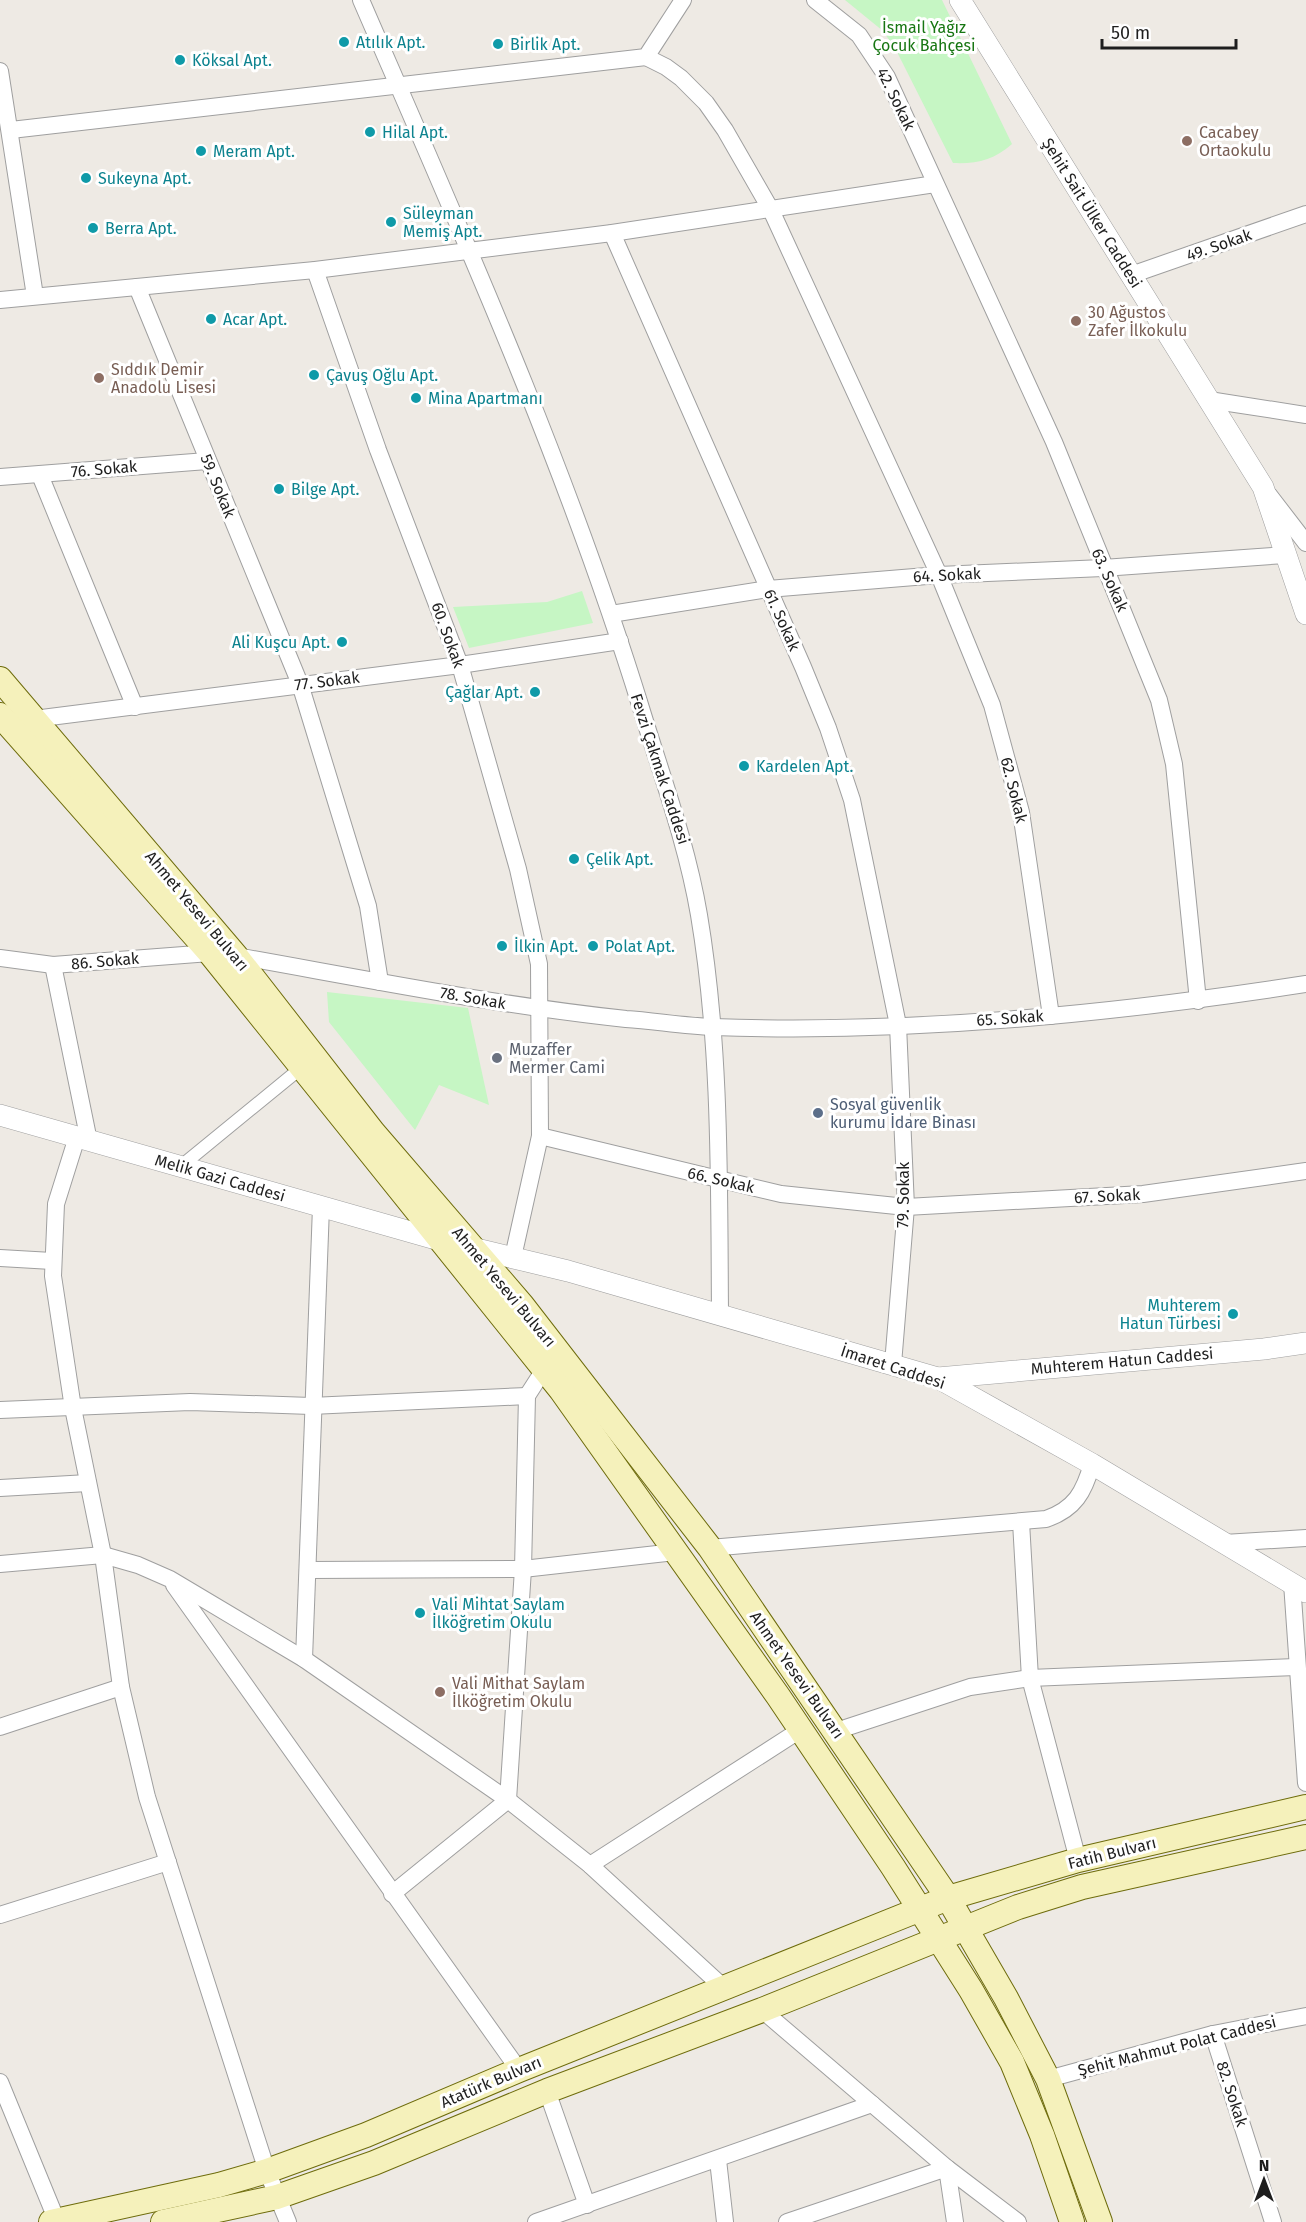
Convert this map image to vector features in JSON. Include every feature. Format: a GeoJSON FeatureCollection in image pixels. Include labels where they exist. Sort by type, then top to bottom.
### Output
{"type":"FeatureCollection","features":[{"type":"Feature","properties":{"kind":"main road","name":"Ahmet Yesevi Bulvarı"},"geometry":{"type":"LineString","coordinates":[[0,679],[17,732],[210,952],[439,1240],[545,1368],[800,1731],[920,1910],[1012,2062],[1042,2135],[1072,2222]]}},
{"type":"Feature","properties":{"kind":"main road","name":"Ahmet Yesevi Bulvarı"},"geometry":{"type":"LineString","coordinates":[[0,715],[236,956],[373,1132],[522,1305],[710,1548],[948,1898],[1006,1998],[1048,2079],[1100,2222]]}},
{"type":"Feature","properties":{"kind":"main road","name":"Fatih Bulvarı"},"geometry":{"type":"LineString","coordinates":[[920,1910],[948,1898],[1078,1860],[1306,1807]]}},
{"type":"Feature","properties":{"kind":"main road","name":"Fatih Bulvarı"},"geometry":{"type":"LineString","coordinates":[[965,1929],[1018,1908],[1082,1887],[1306,1837]]}},
{"type":"Feature","properties":{"kind":"main road","name":"Atatürk Bulvarı"},"geometry":{"type":"LineString","coordinates":[[54,2221],[209,2188],[267,2171],[366,2135],[519,2070],[920,1910]]}},
{"type":"Feature","properties":{"kind":"main road","name":"Atatürk Bulvarı"},"geometry":{"type":"LineString","coordinates":[[163,2222],[277,2197],[374,2163],[547,2091],[762,2010],[965,1929]]}},
{"type":"Feature","properties":{"kind":"street","name":"Fevzi Çakmak Caddesi"},"geometry":{"type":"LineString","coordinates":[[361,0],[472,251],[564,486],[611,614],[687,853],[699,917],[711,1027],[719,1180],[720,1315]]}},
{"type":"Feature","properties":{"kind":"street"},"geometry":{"type":"LineString","coordinates":[[11,130],[646,57],[683,0]]}},
{"type":"Feature","properties":{"kind":"street","name":"42. Sokak"},"geometry":{"type":"LineString","coordinates":[[815,0],[859,35],[876,59],[887,77],[935,184]]}},
{"type":"Feature","properties":{"kind":"street","name":"Şehit Sait Ülker Caddesi"},"geometry":{"type":"LineString","coordinates":[[960,0],[1263,487],[1306,614]]}},
{"type":"Feature","properties":{"kind":"street","name":"62. Sokak"},"geometry":{"type":"LineString","coordinates":[[646,57],[666,67],[706,103],[725,130],[771,210],[939,575],[992,705],[1021,812],[1051,1016]]}},
{"type":"Feature","properties":{"kind":"street"},"geometry":{"type":"LineString","coordinates":[[0,71],[11,130],[35,296]]}},
{"type":"Feature","properties":{"kind":"street"},"geometry":{"type":"LineString","coordinates":[[0,300],[315,270],[472,251],[771,210],[935,184]]}},
{"type":"Feature","properties":{"kind":"street","name":"63. Sokak"},"geometry":{"type":"LineString","coordinates":[[935,184],[1054,442],[1103,568],[1135,635],[1159,700],[1173,764],[1198,1001]]}},
{"type":"Feature","properties":{"kind":"street","name":"49. Sokak"},"geometry":{"type":"LineString","coordinates":[[1131,275],[1306,214]]}},
{"type":"Feature","properties":{"kind":"street","name":"61. Sokak"},"geometry":{"type":"LineString","coordinates":[[612,233],[828,728],[852,800],[898,1025]]}},
{"type":"Feature","properties":{"kind":"street","name":"60. Sokak"},"geometry":{"type":"LineString","coordinates":[[315,270],[378,450],[460,665],[518,869],[539,964],[540,1136],[513,1257]]}},
{"type":"Feature","properties":{"kind":"street","name":"59. Sokak"},"geometry":{"type":"LineString","coordinates":[[137,287],[300,684],[368,906],[380,982]]}},
{"type":"Feature","properties":{"kind":"street"},"geometry":{"type":"LineString","coordinates":[[1209,400],[1306,415]]}},
{"type":"Feature","properties":{"kind":"street","name":"76. Sokak"},"geometry":{"type":"LineString","coordinates":[[0,477],[207,461]]}},
{"type":"Feature","properties":{"kind":"street"},"geometry":{"type":"LineString","coordinates":[[40,475],[135,707]]}},
{"type":"Feature","properties":{"kind":"street"},"geometry":{"type":"LineString","coordinates":[[1263,487],[1306,543]]}},
{"type":"Feature","properties":{"kind":"street","name":"64. Sokak"},"geometry":{"type":"LineString","coordinates":[[611,614],[768,589],[939,575],[1103,568],[1285,555]]}},
{"type":"Feature","properties":{"kind":"street","name":"77. Sokak"},"geometry":{"type":"LineString","coordinates":[[17,732],[135,707],[460,665],[620,641]]}},
{"type":"Feature","properties":{"kind":"street","name":"86. Sokak"},"geometry":{"type":"LineString","coordinates":[[0,958],[53,965],[210,952]]}},
{"type":"Feature","properties":{"kind":"street","name":"78. Sokak"},"geometry":{"type":"LineString","coordinates":[[236,956],[541,1010],[711,1027]]}},
{"type":"Feature","properties":{"kind":"street"},"geometry":{"type":"LineString","coordinates":[[53,965],[83,1139],[56,1204],[52,1261],[73,1408],[103,1555],[121,1687],[147,1797],[267,2171],[288,2222]]}},
{"type":"Feature","properties":{"kind":"street","name":"65. Sokak"},"geometry":{"type":"LineString","coordinates":[[711,1027],[898,1025],[1051,1016],[1198,1001],[1306,984]]}},
{"type":"Feature","properties":{"kind":"street","name":"79. Sokak"},"geometry":{"type":"LineString","coordinates":[[893,1364],[906,1207],[898,1025]]}},
{"type":"Feature","properties":{"kind":"street"},"geometry":{"type":"LineString","coordinates":[[180,1167],[301,1068]]}},
{"type":"Feature","properties":{"kind":"street","name":"Melik Gazi Caddesi"},"geometry":{"type":"LineString","coordinates":[[0,1115],[439,1240]]}},
{"type":"Feature","properties":{"kind":"street","name":"66. Sokak"},"geometry":{"type":"LineString","coordinates":[[540,1136],[781,1194],[906,1207]]}},
{"type":"Feature","properties":{"kind":"street","name":"67. Sokak"},"geometry":{"type":"LineString","coordinates":[[906,1207],[1143,1194],[1306,1171]]}},
{"type":"Feature","properties":{"kind":"street"},"geometry":{"type":"LineString","coordinates":[[304,1659],[309,1570],[311,1406],[321,1207]]}},
{"type":"Feature","properties":{"kind":"street","name":"İmaret Caddesi"},"geometry":{"type":"LineString","coordinates":[[439,1240],[513,1257],[938,1378],[1092,1464],[1299,1587]]}},
{"type":"Feature","properties":{"kind":"street"},"geometry":{"type":"LineString","coordinates":[[0,1258],[52,1261]]}},
{"type":"Feature","properties":{"kind":"street","name":"Muhterem Hatun Caddesi"},"geometry":{"type":"LineString","coordinates":[[938,1378],[1264,1349],[1306,1343]]}},
{"type":"Feature","properties":{"kind":"street"},"geometry":{"type":"LineString","coordinates":[[392,1894],[508,1800],[523,1569],[527,1396],[545,1368]]}},
{"type":"Feature","properties":{"kind":"street"},"geometry":{"type":"LineString","coordinates":[[0,1410],[190,1402],[311,1406],[527,1396]]}},
{"type":"Feature","properties":{"kind":"street"},"geometry":{"type":"LineString","coordinates":[[710,1548],[1047,1519],[1064,1513],[1076,1500],[1086,1483],[1092,1464]]}},
{"type":"Feature","properties":{"kind":"street"},"geometry":{"type":"LineString","coordinates":[[0,1488],[88,1483]]}},
{"type":"Feature","properties":{"kind":"street"},"geometry":{"type":"LineString","coordinates":[[1021,1522],[1030,1678],[1078,1860]]}},
{"type":"Feature","properties":{"kind":"street"},"geometry":{"type":"LineString","coordinates":[[1224,1543],[1306,1539]]}},
{"type":"Feature","properties":{"kind":"street"},"geometry":{"type":"LineString","coordinates":[[309,1570],[523,1569],[675,1552]]}},
{"type":"Feature","properties":{"kind":"street"},"geometry":{"type":"LineString","coordinates":[[0,1564],[103,1555],[138,1565],[170,1580],[304,1659],[508,1800],[590,1865],[724,1988]]}},
{"type":"Feature","properties":{"kind":"street"},"geometry":{"type":"LineString","coordinates":[[170,1580],[519,2070]]}},
{"type":"Feature","properties":{"kind":"street"},"geometry":{"type":"LineString","coordinates":[[1299,1587],[1296,1667],[1306,1783]]}},
{"type":"Feature","properties":{"kind":"street"},"geometry":{"type":"LineString","coordinates":[[836,1731],[970,1687],[1030,1678],[1296,1667]]}},
{"type":"Feature","properties":{"kind":"street"},"geometry":{"type":"LineString","coordinates":[[0,1727],[121,1687]]}},
{"type":"Feature","properties":{"kind":"street"},"geometry":{"type":"LineString","coordinates":[[590,1865],[800,1731]]}},
{"type":"Feature","properties":{"kind":"street"},"geometry":{"type":"LineString","coordinates":[[0,1915],[168,1862]]}},
{"type":"Feature","properties":{"kind":"street"},"geometry":{"type":"LineString","coordinates":[[762,2010],[947,2168],[1017,2222]]}},
{"type":"Feature","properties":{"kind":"street","name":"Şehit Mahmut Polat Caddesi"},"geometry":{"type":"LineString","coordinates":[[1048,2079],[1213,2034],[1306,2016]]}},
{"type":"Feature","properties":{"kind":"street","name":"82. Sokak"},"geometry":{"type":"LineString","coordinates":[[1213,2034],[1273,2222]]}},
{"type":"Feature","properties":{"kind":"street"},"geometry":{"type":"LineString","coordinates":[[0,2082],[54,2221]]}},
{"type":"Feature","properties":{"kind":"street"},"geometry":{"type":"LineString","coordinates":[[547,2091],[587,2205]]}},
{"type":"Feature","properties":{"kind":"street"},"geometry":{"type":"LineString","coordinates":[[536,2222],[718,2160],[872,2104]]}},
{"type":"Feature","properties":{"kind":"street"},"geometry":{"type":"LineString","coordinates":[[718,2160],[725,2222]]}},
{"type":"Feature","properties":{"kind":"street"},"geometry":{"type":"LineString","coordinates":[[787,2222],[947,2168]]}},
{"type":"Feature","properties":{"kind":"street"},"geometry":{"type":"LineString","coordinates":[[947,2168],[955,2222]]}},
{"type":"Feature","properties":{"kind":"green space","name":"İsmail Yağız Çocuk Bahçesi"},"geometry":{"type":"Polygon","coordinates":[[[845,0],[942,0],[1012,144],[999,154],[985,160],[953,163],[896,50],[883,31],[845,0]]]}},
{"type":"Feature","properties":{"kind":"green space"},"geometry":{"type":"Polygon","coordinates":[[[582,591],[593,623],[469,648],[453,607],[547,602],[582,591]]]}},
{"type":"Feature","properties":{"kind":"green space"},"geometry":{"type":"Polygon","coordinates":[[[327,992],[468,1008],[489,1105],[439,1085],[415,1130],[329,1022],[327,992]]]}},
{"type":"Feature","properties":{"kind":"place","name":"Atılık Apt."},"geometry":{"type":"Point","coordinates":[344,42]}},
{"type":"Feature","properties":{"kind":"place","name":"Birlik Apt."},"geometry":{"type":"Point","coordinates":[498,44]}},
{"type":"Feature","properties":{"kind":"place","name":"Köksal Apt."},"geometry":{"type":"Point","coordinates":[180,60]}},
{"type":"Feature","properties":{"kind":"place","name":"Hilal Apt."},"geometry":{"type":"Point","coordinates":[370,132]}},
{"type":"Feature","properties":{"kind":"place","name":"Cacabey Ortaokulu"},"geometry":{"type":"Point","coordinates":[1187,141]}},
{"type":"Feature","properties":{"kind":"place","name":"Meram Apt."},"geometry":{"type":"Point","coordinates":[201,151]}},
{"type":"Feature","properties":{"kind":"place","name":"Sukeyna Apt."},"geometry":{"type":"Point","coordinates":[86,178]}},
{"type":"Feature","properties":{"kind":"place","name":"Süleyman Memiş Apt."},"geometry":{"type":"Point","coordinates":[391,222]}},
{"type":"Feature","properties":{"kind":"place","name":"Berra Apt."},"geometry":{"type":"Point","coordinates":[93,228]}},
{"type":"Feature","properties":{"kind":"place","name":"Acar Apt."},"geometry":{"type":"Point","coordinates":[211,319]}},
{"type":"Feature","properties":{"kind":"place","name":"30 Ağustos Zafer İlkokulu"},"geometry":{"type":"Point","coordinates":[1076,321]}},
{"type":"Feature","properties":{"kind":"place","name":"Çavuş Oğlu Apt."},"geometry":{"type":"Point","coordinates":[314,375]}},
{"type":"Feature","properties":{"kind":"place","name":"Sıddık Demir Anadolu Lisesi"},"geometry":{"type":"Point","coordinates":[99,378]}},
{"type":"Feature","properties":{"kind":"place","name":"Mina Apartmanı"},"geometry":{"type":"Point","coordinates":[416,398]}},
{"type":"Feature","properties":{"kind":"place","name":"Bilge Apt."},"geometry":{"type":"Point","coordinates":[279,489]}},
{"type":"Feature","properties":{"kind":"place","name":"Ali Kuşcu Apt."},"geometry":{"type":"Point","coordinates":[342,642]}},
{"type":"Feature","properties":{"kind":"place","name":"Çağlar Apt."},"geometry":{"type":"Point","coordinates":[535,692]}},
{"type":"Feature","properties":{"kind":"place","name":"Kardelen Apt."},"geometry":{"type":"Point","coordinates":[744,766]}},
{"type":"Feature","properties":{"kind":"place","name":"Çelik Apt."},"geometry":{"type":"Point","coordinates":[574,859]}},
{"type":"Feature","properties":{"kind":"place","name":"İlkin Apt."},"geometry":{"type":"Point","coordinates":[502,946]}},
{"type":"Feature","properties":{"kind":"place","name":"Polat Apt."},"geometry":{"type":"Point","coordinates":[593,946]}},
{"type":"Feature","properties":{"kind":"place","name":"Muzaffer Mermer Cami"},"geometry":{"type":"Point","coordinates":[497,1058]}},
{"type":"Feature","properties":{"kind":"place","name":"Sosyal güvenlik kurumu İdare Binası"},"geometry":{"type":"Point","coordinates":[818,1113]}},
{"type":"Feature","properties":{"kind":"place","name":"Muhterem Hatun Türbesi"},"geometry":{"type":"Point","coordinates":[1233,1314]}},
{"type":"Feature","properties":{"kind":"place","name":"Vali Mihtat Saylam İlköğretim Okulu"},"geometry":{"type":"Point","coordinates":[420,1613]}},
{"type":"Feature","properties":{"kind":"place","name":"Vali Mithat Saylam İlköğretim Okulu"},"geometry":{"type":"Point","coordinates":[440,1692]}}]}
